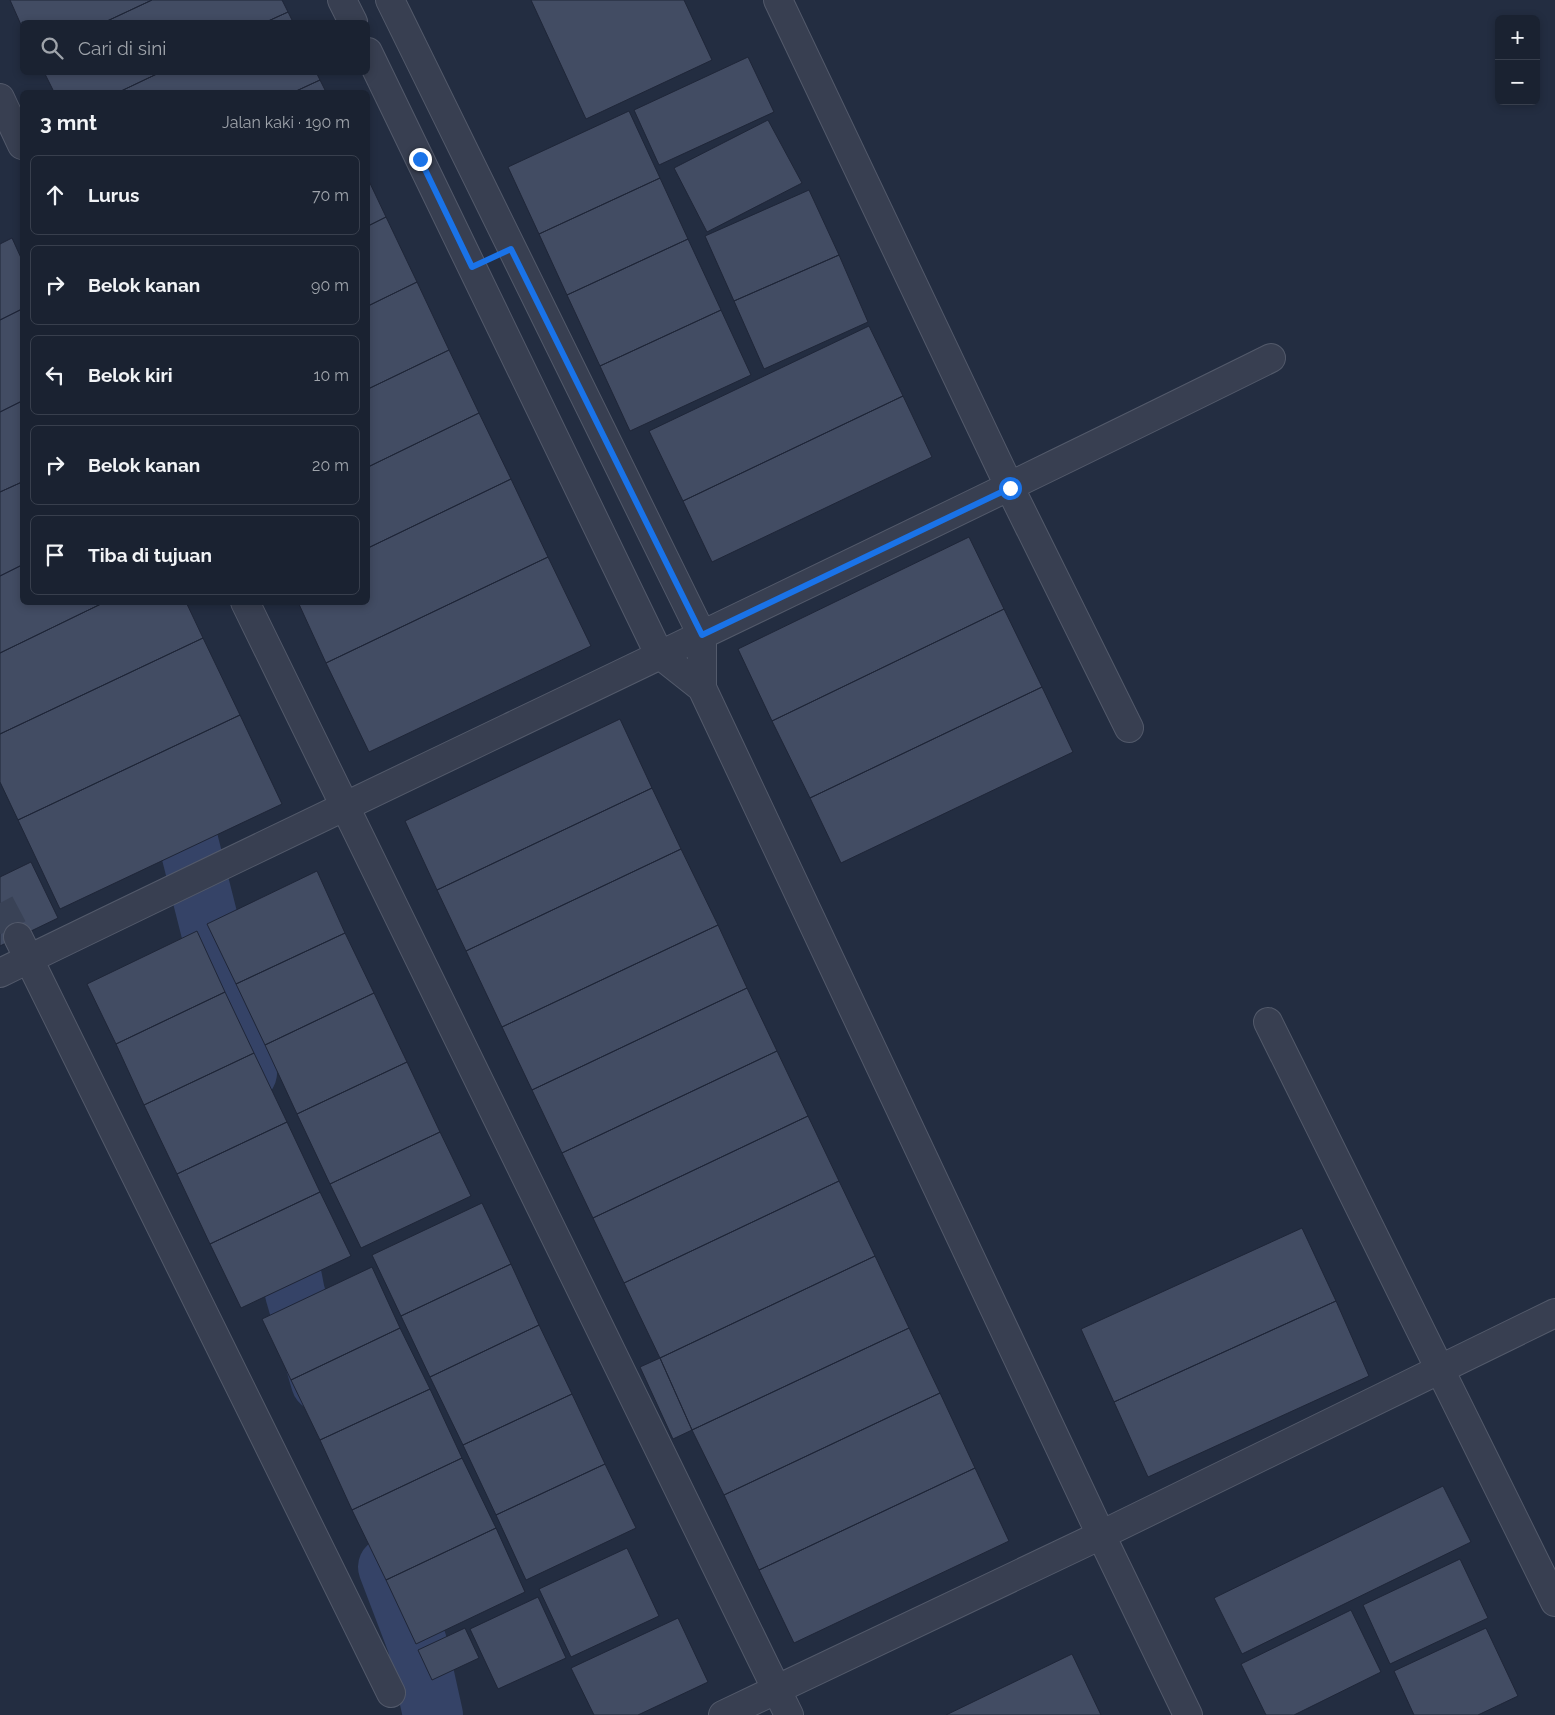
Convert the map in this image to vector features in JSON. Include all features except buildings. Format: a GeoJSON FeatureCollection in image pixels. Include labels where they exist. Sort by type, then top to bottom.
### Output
{"type":"FeatureCollection","features":[{"type":"Feature","properties":{"kind":"lane"},"geometry":{"type":"LineString","coordinates":[[342,0],[352,20]]}},
{"type":"Feature","properties":{"kind":"lane"},"geometry":{"type":"LineString","coordinates":[[390,0],[702,635],[702,688],[1101,1535],[1188,1715]]}},
{"type":"Feature","properties":{"kind":"lane"},"geometry":{"type":"LineString","coordinates":[[778,0],[1010,488],[1129,728]]}},
{"type":"Feature","properties":{"kind":"lane"},"geometry":{"type":"LineString","coordinates":[[370,56],[659,654],[702,688]]}},
{"type":"Feature","properties":{"kind":"lane"},"geometry":{"type":"LineString","coordinates":[[0,98],[20,141]]}},
{"type":"Feature","properties":{"kind":"lane"},"geometry":{"type":"LineString","coordinates":[[472,267],[511,249]]}},
{"type":"Feature","properties":{"kind":"lane"},"geometry":{"type":"LineString","coordinates":[[0,973],[23,948],[343,806],[1010,488],[1271,358]]}},
{"type":"Feature","properties":{"kind":"lane"},"geometry":{"type":"LineString","coordinates":[[246,605],[343,806],[789,1715]]}},
{"type":"Feature","properties":{"kind":"lane"},"geometry":{"type":"LineString","coordinates":[[23,948],[391,1693]]}},
{"type":"Feature","properties":{"kind":"lane"},"geometry":{"type":"LineString","coordinates":[[1268,1022],[1555,1602]]}},
{"type":"Feature","properties":{"kind":"lane"},"geometry":{"type":"LineString","coordinates":[[723,1715],[1101,1535],[1555,1313]]}},
{"type":"Feature","properties":{"kind":"waterway"},"geometry":{"type":"LineString","coordinates":[[172,767],[175,789],[247,1073]]}},
{"type":"Feature","properties":{"kind":"waterway"},"geometry":{"type":"LineString","coordinates":[[277,1202],[295,1293],[321,1382]]}},
{"type":"Feature","properties":{"kind":"waterway"},"geometry":{"type":"LineString","coordinates":[[388,1567],[417,1643],[433,1715]]}},
{"type":"Feature","properties":{"kind":"tunnel"},"geometry":{"type":"LineString","coordinates":[[0,903],[18,937]]}},
{"type":"Feature","properties":{"kind":"route"},"geometry":{"type":"LineString","coordinates":[[420,159],[472,267],[511,249],[702,635],[1010,488]]}}]}
